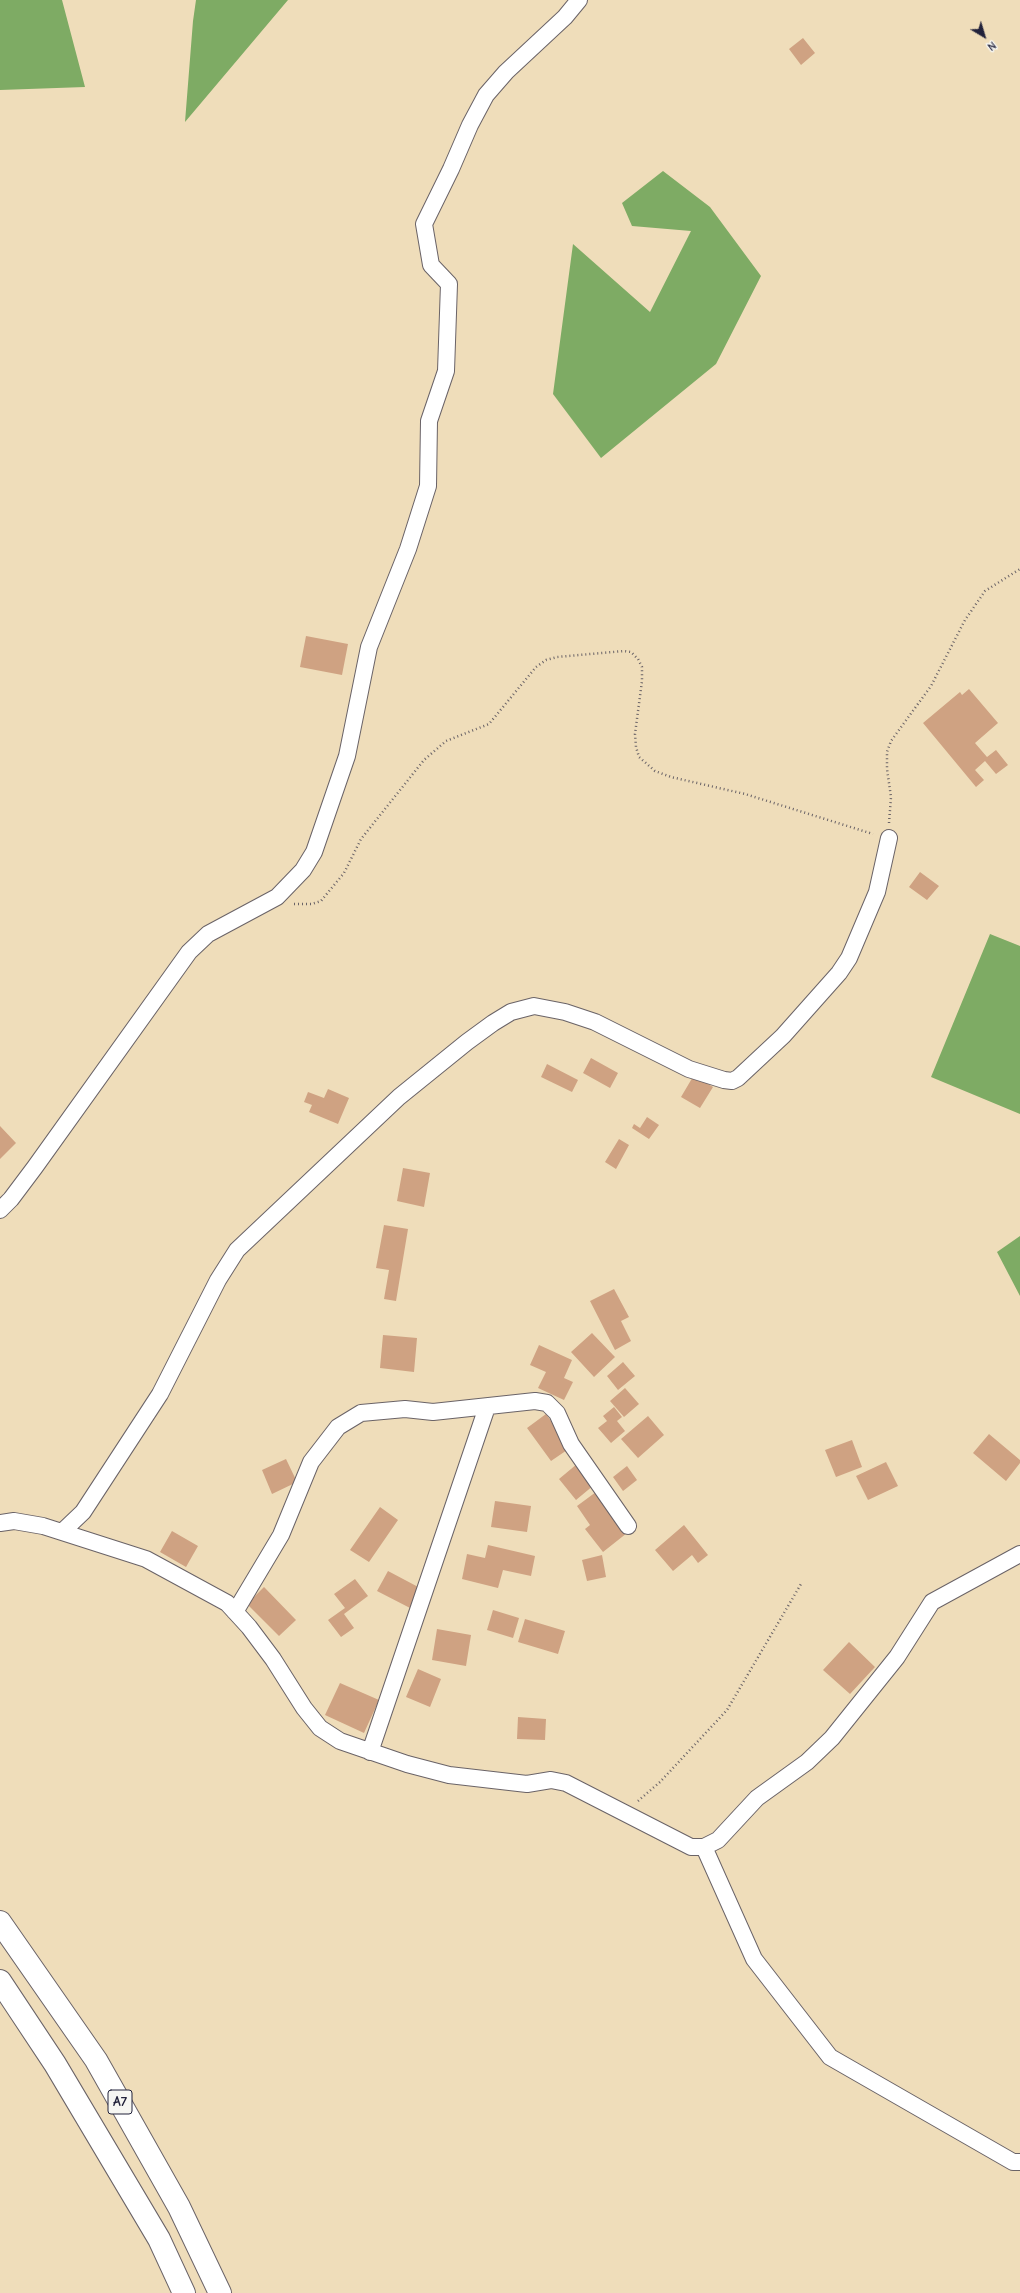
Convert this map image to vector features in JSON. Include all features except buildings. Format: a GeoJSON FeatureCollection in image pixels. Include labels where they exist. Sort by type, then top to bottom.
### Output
{"type":"FeatureCollection","features":[{"type":"Feature","properties":{"kind":"highway","name":"A7"},"geometry":{"type":"LineString","coordinates":[[0,1922],[96,2060],[178,2207],[220,2293]]}},
{"type":"Feature","properties":{"kind":"highway","name":"A7"},"geometry":{"type":"LineString","coordinates":[[0,1980],[55,2064],[159,2239],[184,2293]]}},
{"type":"Feature","properties":{"kind":"street"},"geometry":{"type":"LineString","coordinates":[[0,1210],[11,1199],[35,1167],[189,952],[208,934],[277,897],[303,870],[314,852],[347,756],[369,647],[408,549],[428,486],[429,421],[446,371],[449,284],[431,265],[424,224],[451,170],[470,125],[486,95],[506,72],[565,17],[580,0]]}},
{"type":"Feature","properties":{"kind":"street"},"geometry":{"type":"LineString","coordinates":[[62,1532],[83,1512],[160,1394],[218,1280],[237,1250],[399,1097],[467,1042],[494,1023],[511,1012],[534,1006],[565,1012],[595,1022],[689,1069],[724,1080],[732,1081],[738,1078],[783,1036],[839,974],[849,958],[877,892],[889,838]]}},
{"type":"Feature","properties":{"kind":"street"},"geometry":{"type":"LineString","coordinates":[[235,1612],[281,1535],[311,1462],[338,1427],[362,1413],[405,1409],[433,1412],[535,1401],[547,1403],[552,1406],[571,1444],[628,1526]]}},
{"type":"Feature","properties":{"kind":"street"},"geometry":{"type":"LineString","coordinates":[[370,1752],[486,1406]]}},
{"type":"Feature","properties":{"kind":"street"},"geometry":{"type":"LineString","coordinates":[[0,1523],[14,1522],[62,1532],[146,1560],[227,1603],[273,1660],[304,1708],[320,1728],[340,1741],[407,1764],[449,1775],[527,1784],[551,1780],[566,1783],[691,1846],[704,1847],[718,1840],[757,1798],[807,1762],[832,1738],[897,1657],[932,1602],[1020,1554]]}},
{"type":"Feature","properties":{"kind":"street"},"geometry":{"type":"LineString","coordinates":[[704,1847],[754,1959],[830,2057],[1013,2162],[1020,2162]]}},
{"type":"Feature","properties":{"kind":"path"},"geometry":{"type":"LineString","coordinates":[[277,897],[301,905],[321,901],[344,873],[361,839],[424,760],[446,741],[489,724],[536,667],[546,660],[571,656],[624,651],[632,652],[638,660],[642,667],[642,681],[635,734],[636,747],[639,757],[655,771],[671,777],[744,794],[846,827],[889,838],[891,797],[887,769],[887,752],[891,742],[931,686],[965,620],[985,592],[1020,569]]}},
{"type":"Feature","properties":{"kind":"path"},"geometry":{"type":"LineString","coordinates":[[626,1813],[660,1782],[727,1710],[801,1584]]}},
{"type":"Feature","properties":{"kind":"green space"},"geometry":{"type":"Polygon","coordinates":[[[0,0],[62,0],[85,87],[0,90],[0,0]]]}},
{"type":"Feature","properties":{"kind":"green space"},"geometry":{"type":"Polygon","coordinates":[[[196,0],[288,0],[185,122],[193,21],[196,0]]]}},
{"type":"Feature","properties":{"kind":"green space"},"geometry":{"type":"Polygon","coordinates":[[[663,171],[710,207],[761,276],[716,364],[601,458],[553,394],[573,244],[650,312],[691,231],[632,226],[622,203],[663,171]]]}},
{"type":"Feature","properties":{"kind":"green space"},"geometry":{"type":"Polygon","coordinates":[[[990,934],[1020,946],[1020,1114],[931,1077],[990,934]]]}},
{"type":"Feature","properties":{"kind":"green space"},"geometry":{"type":"Polygon","coordinates":[[[1020,1236],[1020,1296],[997,1252],[1020,1236]]]}}]}
